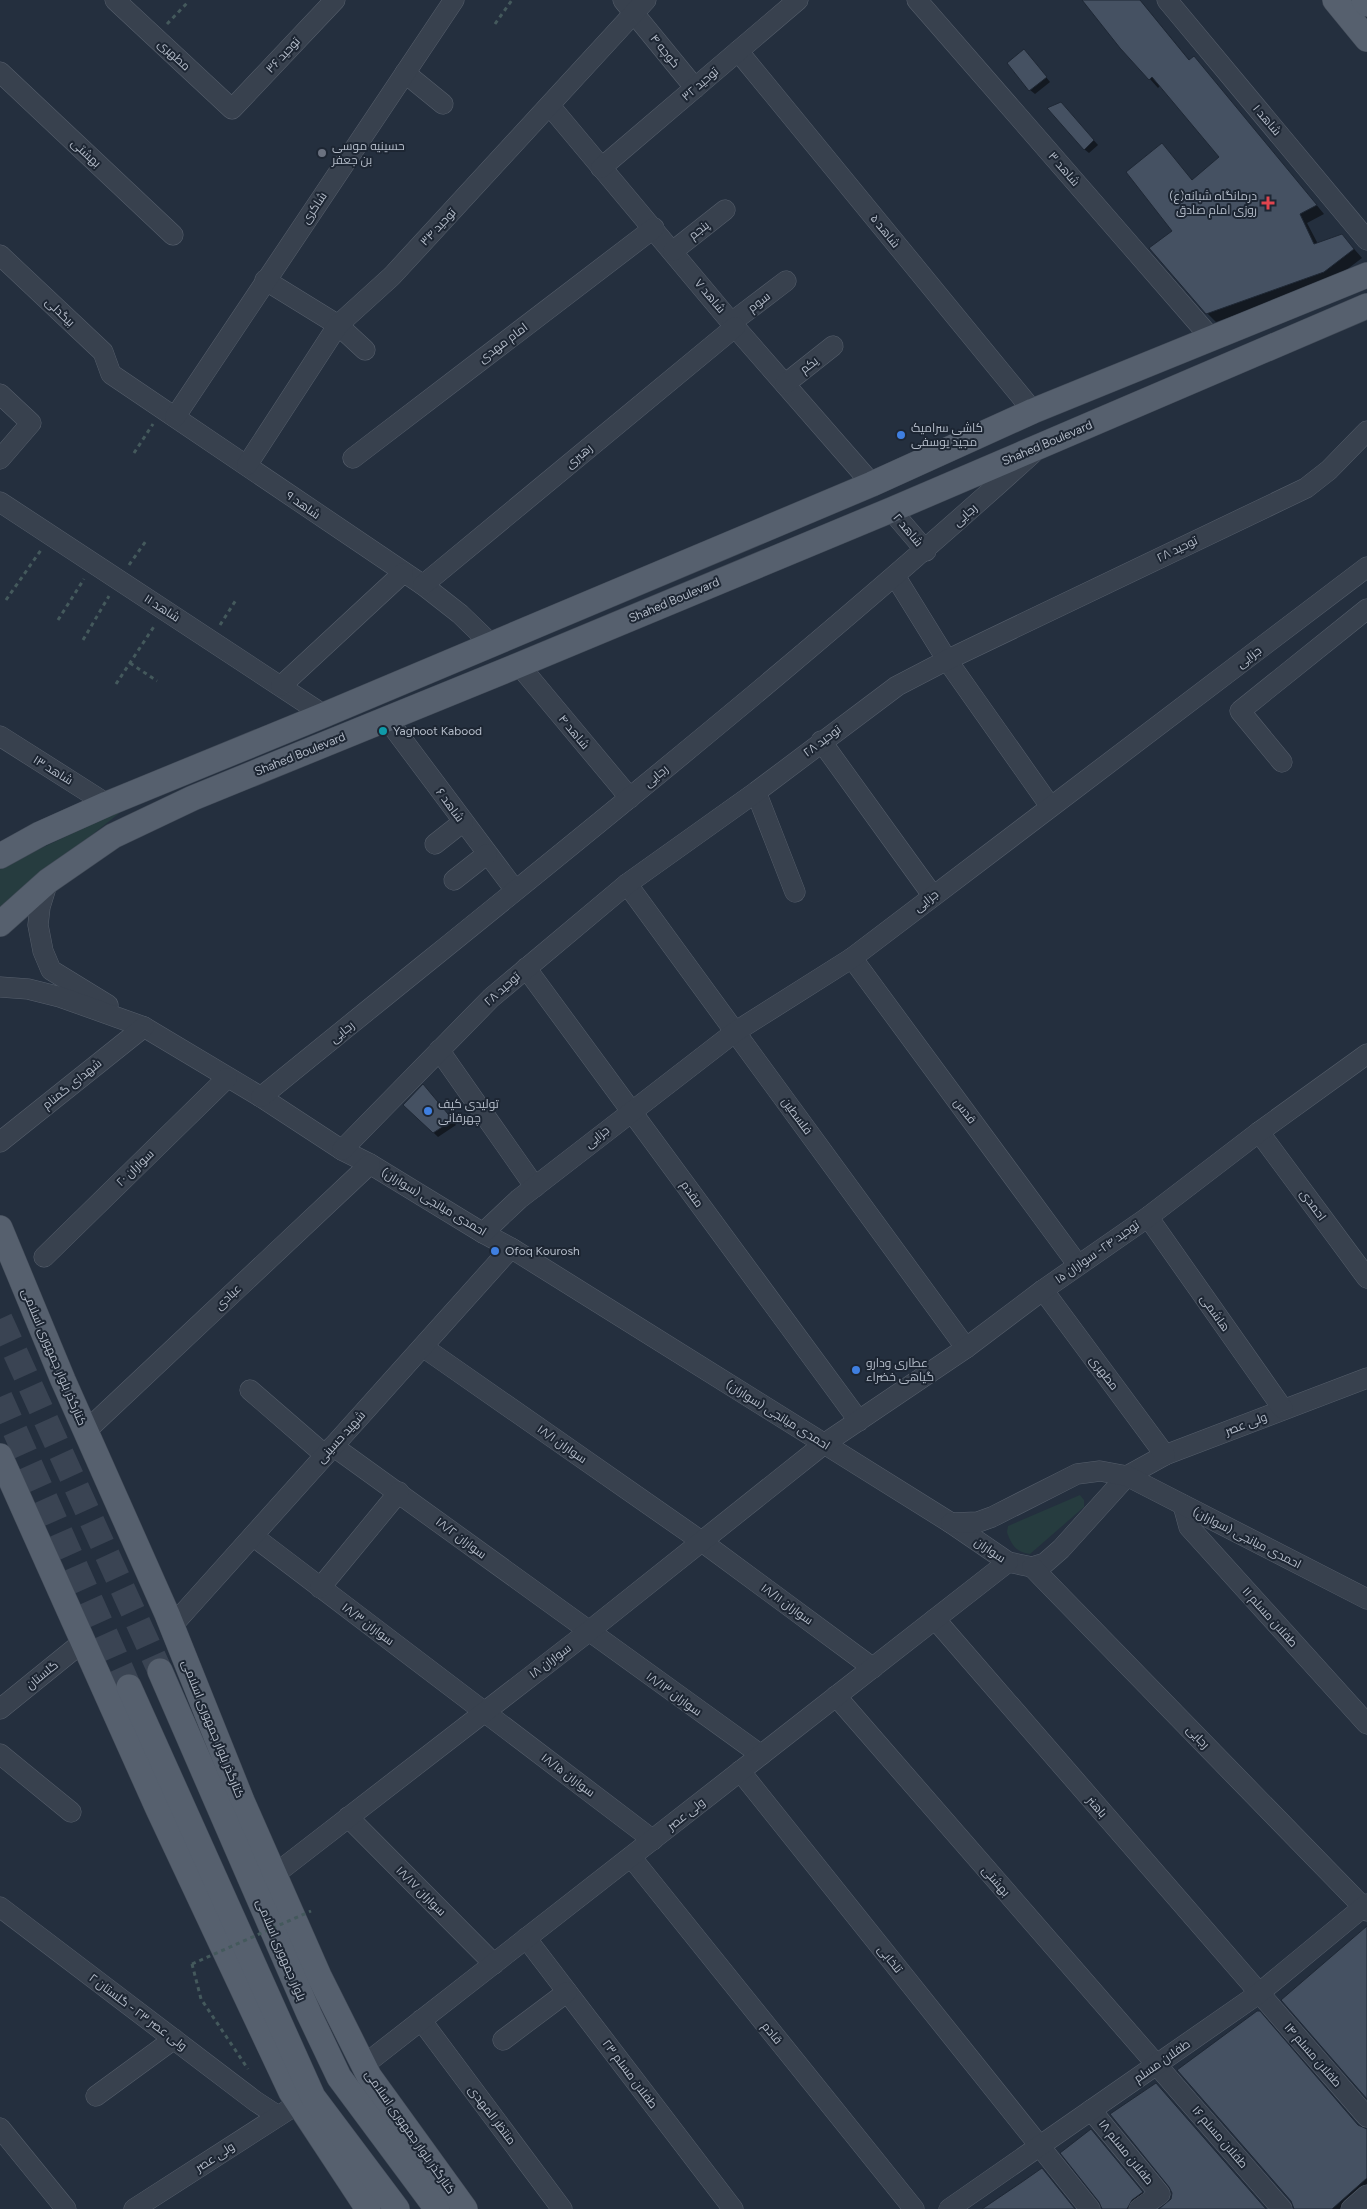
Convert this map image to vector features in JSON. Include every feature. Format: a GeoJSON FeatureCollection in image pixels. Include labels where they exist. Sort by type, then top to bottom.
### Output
{"type":"FeatureCollection","features":[{"type":"Feature","properties":{"kind":"main road"},"geometry":{"type":"LineString","coordinates":[[1334,0],[1367,39]]}},
{"type":"Feature","properties":{"kind":"main road"},"geometry":{"type":"LineString","coordinates":[[1364,0],[1367,4]]}},
{"type":"Feature","properties":{"kind":"main road"},"geometry":{"type":"LineString","coordinates":[[0,856],[40,834],[107,804],[324,715],[872,484],[1033,411],[1367,275]]}},
{"type":"Feature","properties":{"kind":"main road","name":"Shahed Boulevard"},"geometry":{"type":"LineString","coordinates":[[0,924],[48,881],[113,836],[193,798],[891,510],[1367,306]]}},
{"type":"Feature","properties":{"kind":"main road","name":"کنارگذر بلوار جمهوری اسلامی"},"geometry":{"type":"LineString","coordinates":[[0,1228],[171,1627],[242,1801],[312,1960],[369,2076],[465,2209]]}},
{"type":"Feature","properties":{"kind":"main road"},"geometry":{"type":"LineString","coordinates":[[0,1456],[7,1486],[84,1641],[288,2110],[368,2209]]}},
{"type":"Feature","properties":{"kind":"main road","name":"بلوار جمهوری اسلامی"},"geometry":{"type":"LineString","coordinates":[[160,1671],[309,2014],[339,2077],[437,2209]]}},
{"type":"Feature","properties":{"kind":"main road"},"geometry":{"type":"LineString","coordinates":[[128,1687],[313,2097],[397,2209]]}},
{"type":"Feature","properties":{"kind":"street","name":"مطهری"},"geometry":{"type":"LineString","coordinates":[[115,0],[232,109]]}},
{"type":"Feature","properties":{"kind":"street","name":"توحید ۳۶"},"geometry":{"type":"LineString","coordinates":[[232,109],[335,0]]}},
{"type":"Feature","properties":{"kind":"street","name":"شاکری"},"geometry":{"type":"LineString","coordinates":[[169,413],[265,280],[454,0]]}},
{"type":"Feature","properties":{"kind":"street","name":"توحید ۳۲"},"geometry":{"type":"LineString","coordinates":[[601,168],[798,0]]}},
{"type":"Feature","properties":{"kind":"street","name":"شاهد ۳"},"geometry":{"type":"LineString","coordinates":[[917,0],[1211,338]]}},
{"type":"Feature","properties":{"kind":"street","name":"شاهد ۱"},"geometry":{"type":"LineString","coordinates":[[1167,0],[1367,240]]}},
{"type":"Feature","properties":{"kind":"street","name":"کوچه ۴"},"geometry":{"type":"LineString","coordinates":[[634,4],[695,88]]}},
{"type":"Feature","properties":{"kind":"street","name":"توحید ۳۴"},"geometry":{"type":"LineString","coordinates":[[247,465],[338,326],[392,276],[550,106],[634,4]]}},
{"type":"Feature","properties":{"kind":"street","name":"شاهد ۵"},"geometry":{"type":"LineString","coordinates":[[738,51],[1033,411]]}},
{"type":"Feature","properties":{"kind":"street","name":"بهشتی"},"geometry":{"type":"LineString","coordinates":[[0,72],[173,235]]}},
{"type":"Feature","properties":{"kind":"street"},"geometry":{"type":"LineString","coordinates":[[405,73],[443,104]]}},
{"type":"Feature","properties":{"kind":"street","name":"شاهد ۷"},"geometry":{"type":"LineString","coordinates":[[550,106],[872,484]]}},
{"type":"Feature","properties":{"kind":"street","name":"پنجم"},"geometry":{"type":"LineString","coordinates":[[673,250],[725,210]]}},
{"type":"Feature","properties":{"kind":"street","name":"امام مهدی"},"geometry":{"type":"LineString","coordinates":[[353,458],[654,228]]}},
{"type":"Feature","properties":{"kind":"street","name":"بیگدلی"},"geometry":{"type":"LineString","coordinates":[[0,255],[103,352],[111,374]]}},
{"type":"Feature","properties":{"kind":"street"},"geometry":{"type":"LineString","coordinates":[[265,280],[338,326],[365,350]]}},
{"type":"Feature","properties":{"kind":"street","name":"سوم"},"geometry":{"type":"LineString","coordinates":[[734,324],[786,281]]}},
{"type":"Feature","properties":{"kind":"street","name":"رهبری"},"geometry":{"type":"LineString","coordinates":[[423,584],[734,324]]}},
{"type":"Feature","properties":{"kind":"street","name":"یکم"},"geometry":{"type":"LineString","coordinates":[[785,384],[833,346]]}},
{"type":"Feature","properties":{"kind":"street","name":"شاهد ۹"},"geometry":{"type":"LineString","coordinates":[[111,374],[403,573],[423,584],[460,614],[490,644]]}},
{"type":"Feature","properties":{"kind":"street"},"geometry":{"type":"LineString","coordinates":[[0,394],[31,423],[0,459]]}},
{"type":"Feature","properties":{"kind":"street","name":"توحید ۲۸"},"geometry":{"type":"LineString","coordinates":[[342,1150],[491,998],[526,968],[627,884],[756,792],[821,741],[897,686],[947,660],[1306,488],[1330,470],[1367,431]]}},
{"type":"Feature","properties":{"kind":"street","name":"رجایی"},"geometry":{"type":"LineString","coordinates":[[261,1097],[630,798],[926,551],[1042,445]]}},
{"type":"Feature","properties":{"kind":"street","name":"شاهد ۱۱"},"geometry":{"type":"LineString","coordinates":[[0,502],[324,715]]}},
{"type":"Feature","properties":{"kind":"street","name":"شاهد ۲"},"geometry":{"type":"LineString","coordinates":[[891,510],[926,551]]}},
{"type":"Feature","properties":{"kind":"street","name":"جزایی"},"geometry":{"type":"LineString","coordinates":[[483,1233],[519,1199],[630,1111],[735,1032],[852,958],[1367,567]]}},
{"type":"Feature","properties":{"kind":"street"},"geometry":{"type":"LineString","coordinates":[[281,686],[403,573]]}},
{"type":"Feature","properties":{"kind":"street"},"geometry":{"type":"LineString","coordinates":[[895,576],[947,660],[1050,806]]}},
{"type":"Feature","properties":{"kind":"street"},"geometry":{"type":"LineString","coordinates":[[1282,762],[1240,711],[1367,609]]}},
{"type":"Feature","properties":{"kind":"street","name":"شاهد ۴"},"geometry":{"type":"LineString","coordinates":[[519,665],[630,798]]}},
{"type":"Feature","properties":{"kind":"street","name":"شاهد ۶"},"geometry":{"type":"LineString","coordinates":[[387,719],[515,890]]}},
{"type":"Feature","properties":{"kind":"street","name":"شاهد ۱۳"},"geometry":{"type":"LineString","coordinates":[[0,736],[107,804]]}},
{"type":"Feature","properties":{"kind":"street"},"geometry":{"type":"LineString","coordinates":[[821,741],[933,896]]}},
{"type":"Feature","properties":{"kind":"street"},"geometry":{"type":"LineString","coordinates":[[756,792],[795,892]]}},
{"type":"Feature","properties":{"kind":"street"},"geometry":{"type":"LineString","coordinates":[[435,844],[463,822]]}},
{"type":"Feature","properties":{"kind":"street"},"geometry":{"type":"LineString","coordinates":[[454,880],[487,854]]}},
{"type":"Feature","properties":{"kind":"street"},"geometry":{"type":"LineString","coordinates":[[48,881],[40,907],[38,925],[43,951],[51,970],[144,1027]]}},
{"type":"Feature","properties":{"kind":"street","name":"فلسطین"},"geometry":{"type":"LineString","coordinates":[[627,884],[966,1348]]}},
{"type":"Feature","properties":{"kind":"street","name":"قدس"},"geometry":{"type":"LineString","coordinates":[[852,958],[1078,1265]]}},
{"type":"Feature","properties":{"kind":"street","name":"مقدم"},"geometry":{"type":"LineString","coordinates":[[526,968],[859,1421]]}},
{"type":"Feature","properties":{"kind":"street","name":"احمدی میانجی (سواران)"},"geometry":{"type":"LineString","coordinates":[[0,987],[28,989],[60,997],[144,1027],[261,1097],[342,1150],[370,1164],[511,1248],[951,1523],[978,1522],[992,1517],[1077,1474],[1100,1471],[1127,1476],[1150,1486],[1183,1505],[1367,1599]]}},
{"type":"Feature","properties":{"kind":"street","name":"شهدای گمنام"},"geometry":{"type":"LineString","coordinates":[[0,1142],[144,1027]]}},
{"type":"Feature","properties":{"kind":"street"},"geometry":{"type":"LineString","coordinates":[[440,1050],[535,1187]]}},
{"type":"Feature","properties":{"kind":"street","name":"توحید ۲۴- سواران ۱۵"},"geometry":{"type":"LineString","coordinates":[[824,1444],[966,1348],[1042,1290],[1148,1217],[1259,1132],[1367,1054]]}},
{"type":"Feature","properties":{"kind":"street","name":"سواران ۲۰"},"geometry":{"type":"LineString","coordinates":[[44,1257],[227,1078]]}},
{"type":"Feature","properties":{"kind":"street","name":"احمدی"},"geometry":{"type":"LineString","coordinates":[[1259,1132],[1367,1278]]}},
{"type":"Feature","properties":{"kind":"street","name":"عبادی"},"geometry":{"type":"LineString","coordinates":[[86,1431],[370,1164]]}},
{"type":"Feature","properties":{"kind":"street","name":"هاشمی"},"geometry":{"type":"LineString","coordinates":[[1148,1217],[1283,1410]]}},
{"type":"Feature","properties":{"kind":"street","name":"شهید حسینی"},"geometry":{"type":"LineString","coordinates":[[171,1627],[511,1248]]}},
{"type":"Feature","properties":{"kind":"street","name":"مطهری"},"geometry":{"type":"LineString","coordinates":[[1042,1290],[1165,1455]]}},
{"type":"Feature","properties":{"kind":"street","name":"سواران ۱۸/۱"},"geometry":{"type":"LineString","coordinates":[[423,1347],[701,1541]]}},
{"type":"Feature","properties":{"kind":"street","name":"ولی عصر"},"geometry":{"type":"LineString","coordinates":[[1032,1567],[1044,1563],[1061,1549],[1127,1476],[1165,1455],[1367,1378]]}},
{"type":"Feature","properties":{"kind":"street","name":"سواران ۱۸/۲"},"geometry":{"type":"LineString","coordinates":[[250,1390],[329,1450],[399,1492],[588,1632]]}},
{"type":"Feature","properties":{"kind":"street","name":"سواران ۱۸"},"geometry":{"type":"LineString","coordinates":[[274,1875],[588,1632],[824,1444]]}},
{"type":"Feature","properties":{"kind":"street"},"geometry":{"type":"LineString","coordinates":[[320,1588],[399,1492]]}},
{"type":"Feature","properties":{"kind":"street","name":"طفلان مسلم ۱۱"},"geometry":{"type":"LineString","coordinates":[[1183,1505],[1188,1527],[1367,1724]]}},
{"type":"Feature","properties":{"kind":"street","name":"سواران"},"geometry":{"type":"LineString","coordinates":[[951,1523],[1008,1562],[1032,1567]]}},
{"type":"Feature","properties":{"kind":"street","name":"سواران ۱۸/۳"},"geometry":{"type":"LineString","coordinates":[[253,1536],[484,1711]]}},
{"type":"Feature","properties":{"kind":"street","name":"سواران ۱۸/۱۱"},"geometry":{"type":"LineString","coordinates":[[701,1541],[873,1668]]}},
{"type":"Feature","properties":{"kind":"street","name":"ولی عصر"},"geometry":{"type":"LineString","coordinates":[[364,2066],[1008,1562]]}},
{"type":"Feature","properties":{"kind":"street","name":"رجایی"},"geometry":{"type":"LineString","coordinates":[[1032,1567],[1366,1908]]}},
{"type":"Feature","properties":{"kind":"street","name":"باهنر"},"geometry":{"type":"LineString","coordinates":[[935,1619],[1258,1994]]}},
{"type":"Feature","properties":{"kind":"street","name":"سواران ۱۸/۱۳"},"geometry":{"type":"LineString","coordinates":[[588,1632],[760,1755]]}},
{"type":"Feature","properties":{"kind":"street","name":"گلستان"},"geometry":{"type":"LineString","coordinates":[[0,1709],[84,1641]]}},
{"type":"Feature","properties":{"kind":"street","name":"بهشتی"},"geometry":{"type":"LineString","coordinates":[[836,1696],[1157,2065]]}},
{"type":"Feature","properties":{"kind":"street","name":"سواران ۱۸/۱۵"},"geometry":{"type":"LineString","coordinates":[[484,1711],[653,1840]]}},
{"type":"Feature","properties":{"kind":"street"},"geometry":{"type":"LineString","coordinates":[[0,1754],[71,1812]]}},
{"type":"Feature","properties":{"kind":"street","name":"تلخابی"},"geometry":{"type":"LineString","coordinates":[[740,1771],[1090,2209]]}},
{"type":"Feature","properties":{"kind":"street","name":"سواران ۱۸/۱۷"},"geometry":{"type":"LineString","coordinates":[[348,1817],[494,1964]]}},
{"type":"Feature","properties":{"kind":"street","name":"قادم"},"geometry":{"type":"LineString","coordinates":[[631,1857],[914,2209]]}},
{"type":"Feature","properties":{"kind":"street","name":"ولی عصر ۲۳ - گلستان ۲"},"geometry":{"type":"LineString","coordinates":[[0,1907],[255,2101],[288,2110]]}},
{"type":"Feature","properties":{"kind":"street","name":"طفلان مسلم"},"geometry":{"type":"LineString","coordinates":[[949,2209],[1258,1994],[1366,1908]]}},
{"type":"Feature","properties":{"kind":"street","name":"طفلان مسلم ۲۳"},"geometry":{"type":"LineString","coordinates":[[526,1938],[733,2209]]}},
{"type":"Feature","properties":{"kind":"street"},"geometry":{"type":"LineString","coordinates":[[503,2040],[567,1992]]}},
{"type":"Feature","properties":{"kind":"street","name":"طفلان مسلم ۱۴"},"geometry":{"type":"LineString","coordinates":[[1258,1994],[1367,2117]]}},
{"type":"Feature","properties":{"kind":"street","name":"منتظر المهدی"},"geometry":{"type":"LineString","coordinates":[[421,2020],[562,2209]]}},
{"type":"Feature","properties":{"kind":"street"},"geometry":{"type":"LineString","coordinates":[[96,2096],[174,2039]]}},
{"type":"Feature","properties":{"kind":"street","name":"طفلان مسلم ۱۶"},"geometry":{"type":"LineString","coordinates":[[1157,2065],[1282,2209]]}},
{"type":"Feature","properties":{"kind":"street","name":"ولی عصر"},"geometry":{"type":"LineString","coordinates":[[134,2209],[288,2110]]}},
{"type":"Feature","properties":{"kind":"street","name":"طفلان مسلم ۱۸"},"geometry":{"type":"LineString","coordinates":[[1091,2110],[1160,2194],[1139,2209]]}},
{"type":"Feature","properties":{"kind":"street"},"geometry":{"type":"LineString","coordinates":[[0,2128],[66,2209]]}},
{"type":"Feature","properties":{"kind":"street"},"geometry":{"type":"LineString","coordinates":[[1351,2209],[1367,2195]]}},
{"type":"Feature","properties":{"kind":"path"},"geometry":{"type":"LineString","coordinates":[[495,24],[512,0]]}},
{"type":"Feature","properties":{"kind":"path"},"geometry":{"type":"LineString","coordinates":[[154,37],[189,1]]}},
{"type":"Feature","properties":{"kind":"path"},"geometry":{"type":"LineString","coordinates":[[134,453],[169,413]]}},
{"type":"Feature","properties":{"kind":"path"},"geometry":{"type":"LineString","coordinates":[[6,600],[51,535]]}},
{"type":"Feature","properties":{"kind":"path"},"geometry":{"type":"LineString","coordinates":[[83,640],[119,580],[146,541]]}},
{"type":"Feature","properties":{"kind":"path"},"geometry":{"type":"LineString","coordinates":[[58,620],[94,564]]}},
{"type":"Feature","properties":{"kind":"path"},"geometry":{"type":"LineString","coordinates":[[210,640],[236,600]]}},
{"type":"Feature","properties":{"kind":"path"},"geometry":{"type":"LineString","coordinates":[[116,684],[165,610]]}},
{"type":"Feature","properties":{"kind":"path"},"geometry":{"type":"LineString","coordinates":[[130,663],[158,681]]}},
{"type":"Feature","properties":{"kind":"path"},"geometry":{"type":"LineString","coordinates":[[251,2074],[201,1999],[192,1964],[311,1912]]}},
{"type":"Feature","properties":{"kind":"green space"},"geometry":{"type":"Polygon","coordinates":[[[127,807],[44,873],[0,914],[0,868],[127,807]]]}},
{"type":"Feature","properties":{"kind":"green space"},"geometry":{"type":"Polygon","coordinates":[[[1080,1495],[1084,1500],[1084,1507],[1030,1554],[1021,1552],[1010,1541],[1007,1532],[1008,1526],[1080,1495]]]}},
{"type":"Feature","properties":{"kind":"building"},"geometry":{"type":"Polygon","coordinates":[[[1082,0],[1140,0],[1189,60],[1194,56],[1317,205],[1300,214],[1314,244],[1342,234],[1354,249],[1324,272],[1206,314],[1149,248],[1172,231],[1126,172],[1162,143],[1192,180],[1219,157],[1152,77],[1149,80],[1120,48],[1082,0]]]}},
{"type":"Feature","properties":{"kind":"building"},"geometry":{"type":"Polygon","coordinates":[[[1024,49],[1047,77],[1029,91],[1007,63],[1024,49]]]}},
{"type":"Feature","properties":{"kind":"building"},"geometry":{"type":"Polygon","coordinates":[[[1061,102],[1094,140],[1084,150],[1047,108],[1061,102]]]}},
{"type":"Feature","properties":{"kind":"building","name":"تولیدی کیف چهرقانی"},"geometry":{"type":"Polygon","coordinates":[[[423,1084],[453,1120],[433,1133],[403,1105],[423,1084]]]}},
{"type":"Feature","properties":{"kind":"building"},"geometry":{"type":"Polygon","coordinates":[[[1367,1926],[1367,2099],[1281,2000],[1367,1926]]]}},
{"type":"Feature","properties":{"kind":"building"},"geometry":{"type":"Polygon","coordinates":[[[1257,2011],[1260,2011],[1358,2125],[1367,2129],[1367,2178],[1332,2209],[1294,2209],[1291,2201],[1177,2070],[1257,2011]]]}},
{"type":"Feature","properties":{"kind":"building"},"geometry":{"type":"Polygon","coordinates":[[[1156,2083],[1266,2209],[1159,2209],[1171,2199],[1172,2193],[1169,2187],[1110,2114],[1156,2083]]]}},
{"type":"Feature","properties":{"kind":"building"},"geometry":{"type":"Polygon","coordinates":[[[1091,2129],[1143,2192],[1132,2200],[1127,2209],[1102,2209],[1099,2202],[1060,2153],[1091,2129]]]}},
{"type":"Feature","properties":{"kind":"building"},"geometry":{"type":"Polygon","coordinates":[[[1042,2168],[1075,2209],[982,2209],[1022,2182],[1042,2168]]]}},
{"type":"Feature","properties":{"kind":"tunnel"},"geometry":{"type":"LineString","coordinates":[[0,1319],[160,1671]]}},
{"type":"Feature","properties":{"kind":"tunnel"},"geometry":{"type":"LineString","coordinates":[[0,1397],[129,1687]]}},
{"type":"Feature","properties":{"kind":"place","name":"حسینیه موسی بن جعفر"},"geometry":{"type":"Point","coordinates":[322,153]}},
{"type":"Feature","properties":{"kind":"place","name":"(ع)درمانگاه شبانه روزی امام صادق"},"geometry":{"type":"Point","coordinates":[1268,203]}},
{"type":"Feature","properties":{"kind":"place","name":"کاشی سرامیک مجید یوسفی"},"geometry":{"type":"Point","coordinates":[901,435]}},
{"type":"Feature","properties":{"kind":"place","name":"Yaghoot Kabood"},"geometry":{"type":"Point","coordinates":[383,731]}},
{"type":"Feature","properties":{"kind":"place","name":"تولیدی کیف چهرقانی"},"geometry":{"type":"Point","coordinates":[428,1111]}},
{"type":"Feature","properties":{"kind":"place","name":"Ofoq Kourosh"},"geometry":{"type":"Point","coordinates":[495,1251]}},
{"type":"Feature","properties":{"kind":"place","name":"عطاری ودارو گیاهی خضراء"},"geometry":{"type":"Point","coordinates":[856,1370]}}]}
